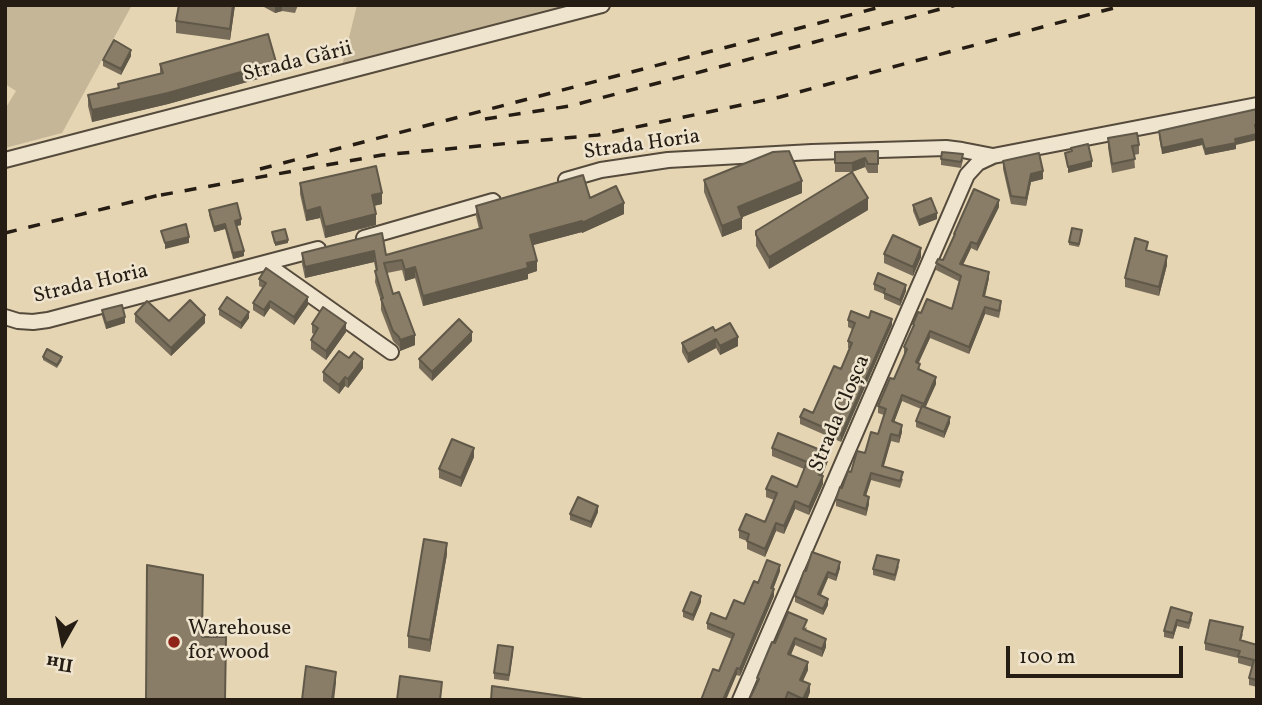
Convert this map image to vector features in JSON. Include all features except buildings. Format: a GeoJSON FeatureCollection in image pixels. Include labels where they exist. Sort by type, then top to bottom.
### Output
{"type":"FeatureCollection","features":[{"type":"Feature","properties":{"kind":"street","name":"Strada Gării"},"geometry":{"type":"LineString","coordinates":[[5,160],[602,5]]}},
{"type":"Feature","properties":{"kind":"street","name":"Strada Horia"},"geometry":{"type":"LineString","coordinates":[[550,184],[601,170],[668,160],[946,148],[993,156],[1257,105]]}},
{"type":"Feature","properties":{"kind":"street","name":"Strada Cloșca"},"geometry":{"type":"LineString","coordinates":[[740,700],[967,175],[978,163],[993,156]]}},
{"type":"Feature","properties":{"kind":"street","name":"Strada Horia"},"geometry":{"type":"LineString","coordinates":[[5,317],[26,321],[48,320],[511,196]]}},
{"type":"Feature","properties":{"kind":"street"},"geometry":{"type":"LineString","coordinates":[[265,263],[391,352]]}},
{"type":"Feature","properties":{"kind":"shaded area"},"geometry":{"type":"Polygon","coordinates":[[[5,5],[132,5],[62,133],[5,148],[5,109],[16,91],[5,84],[5,5]]]}},
{"type":"Feature","properties":{"kind":"shaded area"},"geometry":{"type":"Polygon","coordinates":[[[357,5],[583,5],[342,66],[357,5]]]}},
{"type":"Feature","properties":{"kind":"railway"},"geometry":{"type":"LineString","coordinates":[[260,169],[888,5]]}},
{"type":"Feature","properties":{"kind":"railway"},"geometry":{"type":"LineString","coordinates":[[485,119],[570,106],[956,5]]}},
{"type":"Feature","properties":{"kind":"railway"},"geometry":{"type":"LineString","coordinates":[[161,195],[382,155],[598,135],[780,97],[1125,5]]}},
{"type":"Feature","properties":{"kind":"railway"},"geometry":{"type":"LineString","coordinates":[[5,233],[168,193]]}},
{"type":"Feature","properties":{"kind":"place","name":"Warehouse for wood"},"geometry":{"type":"Point","coordinates":[174,642]}}]}
